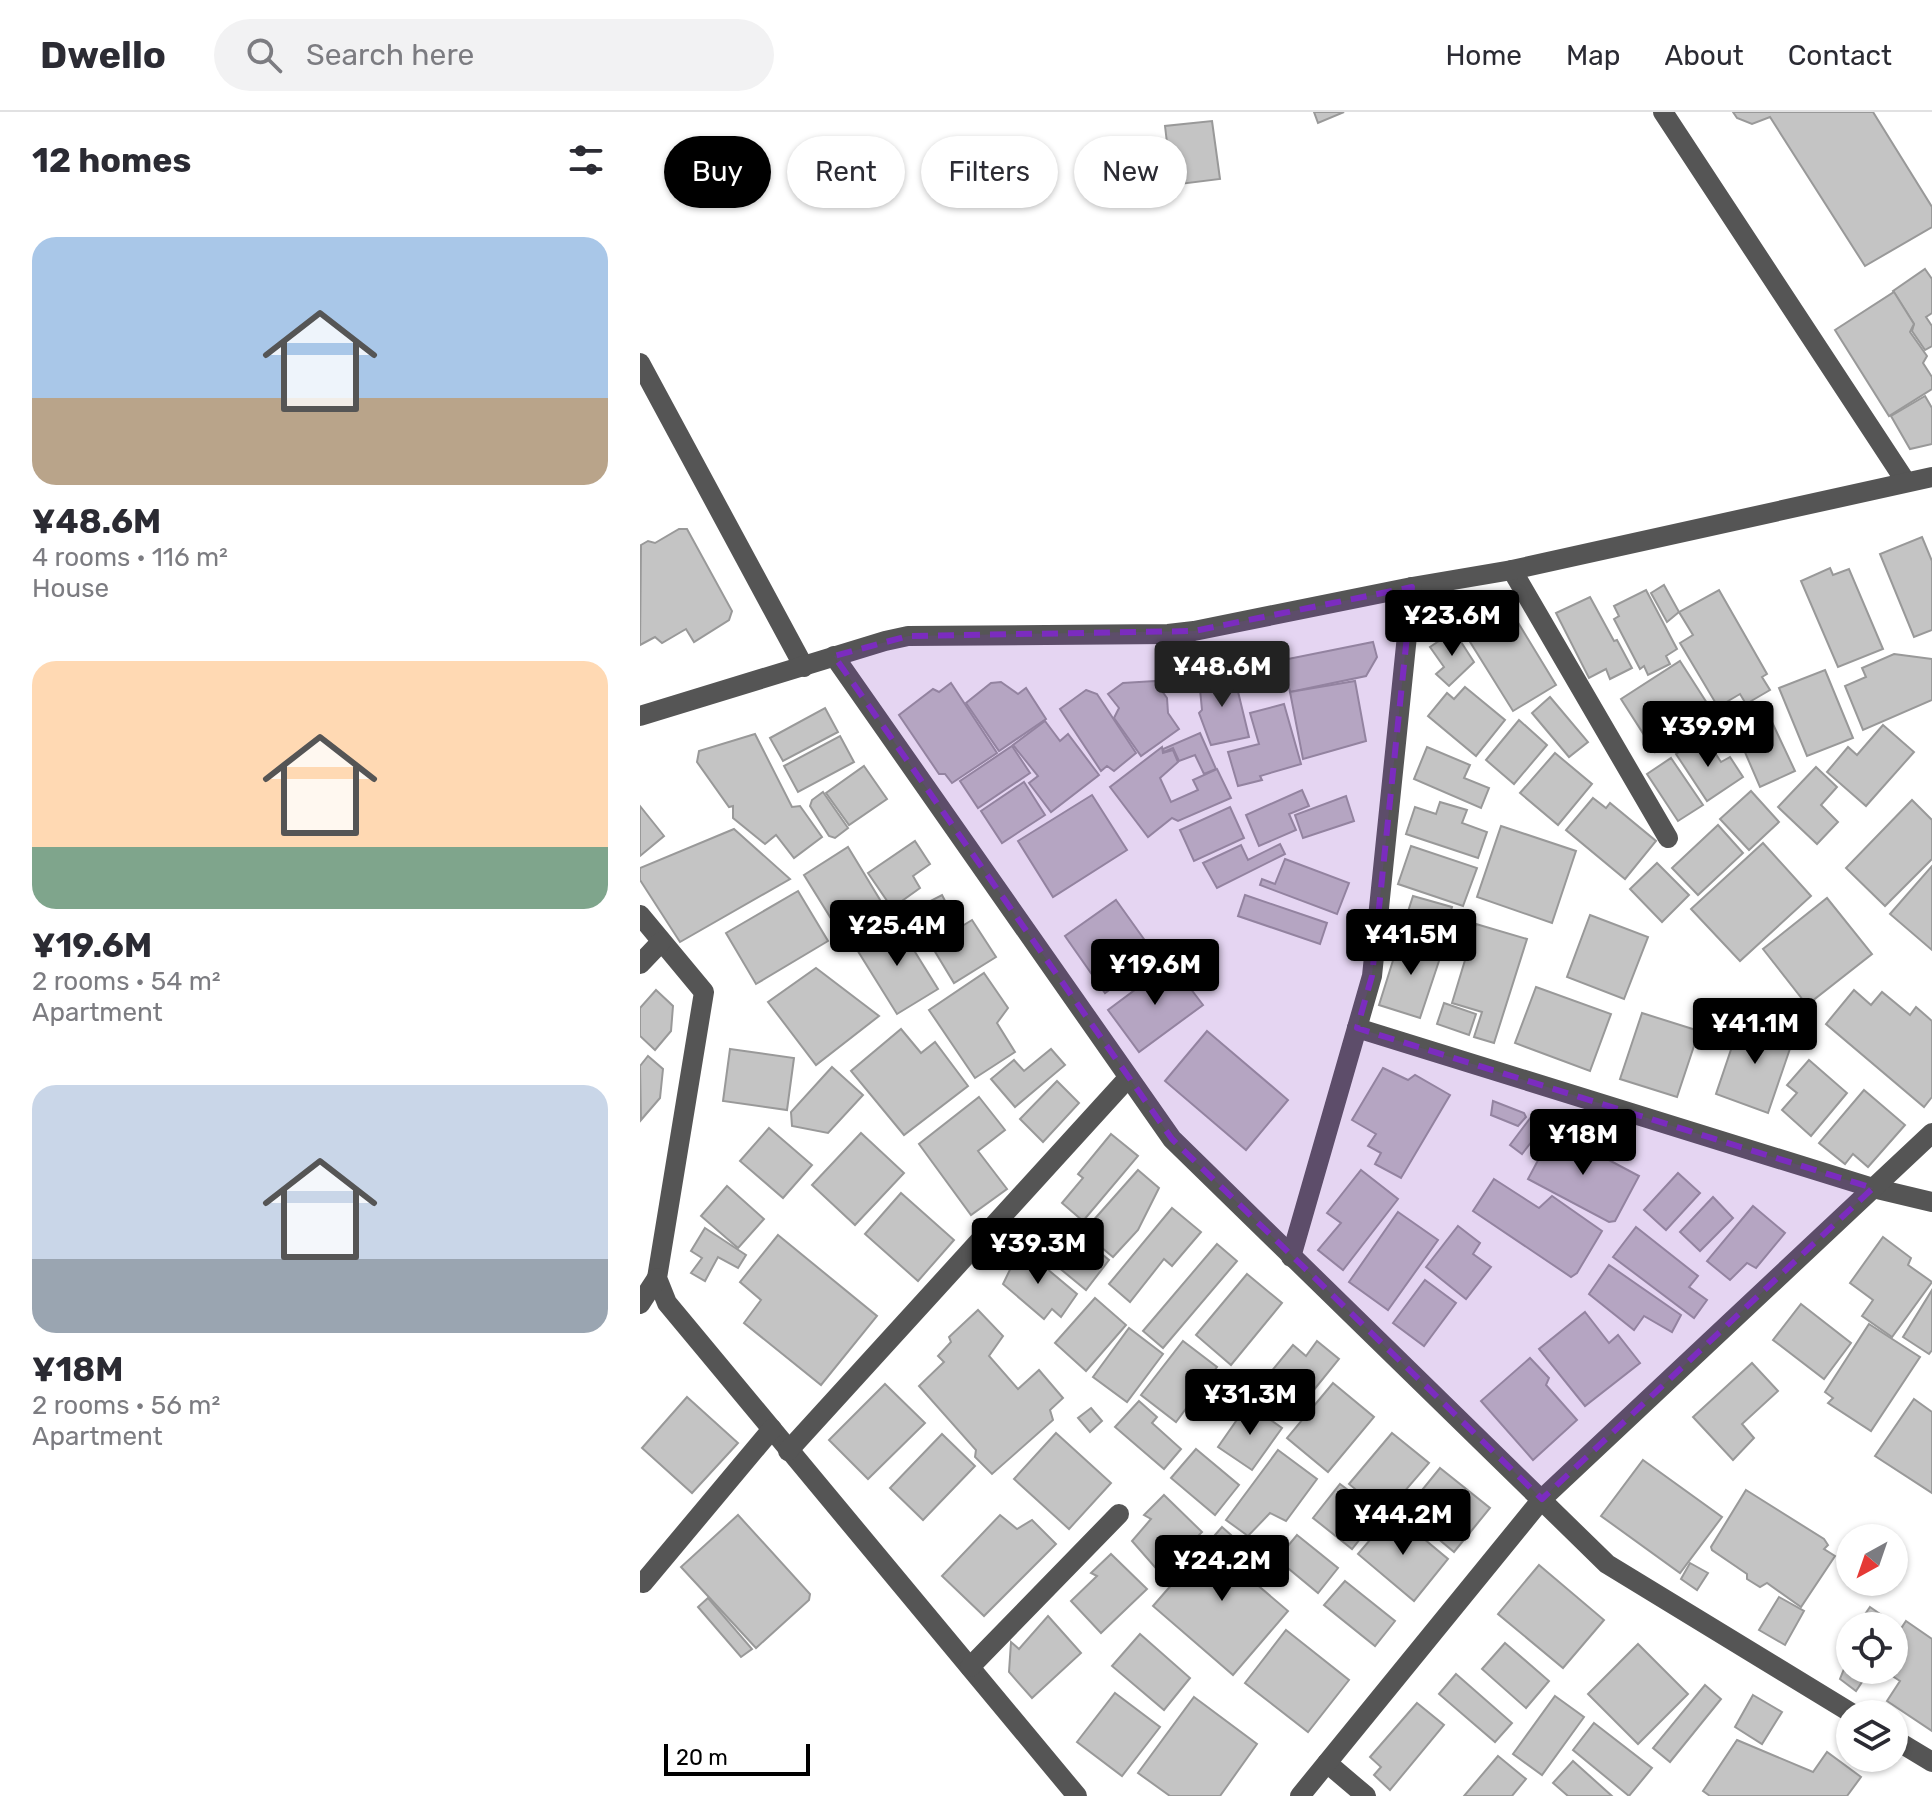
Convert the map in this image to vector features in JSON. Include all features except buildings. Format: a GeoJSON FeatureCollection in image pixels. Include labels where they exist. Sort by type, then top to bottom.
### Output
{"type":"FeatureCollection","features":[{"type":"Feature","properties":{"kind":"street"},"geometry":{"type":"LineString","coordinates":[[1663,112],[1906,482]]}},
{"type":"Feature","properties":{"kind":"street"},"geometry":{"type":"LineString","coordinates":[[640,363],[804,667]]}},
{"type":"Feature","properties":{"kind":"street"},"geometry":{"type":"LineString","coordinates":[[640,716],[908,636],[1168,634],[1194,631],[1512,570],[1932,477]]}},
{"type":"Feature","properties":{"kind":"street"},"geometry":{"type":"LineString","coordinates":[[1512,570],[1668,838]]}},
{"type":"Feature","properties":{"kind":"street"},"geometry":{"type":"LineString","coordinates":[[1291,1257],[1372,976],[1412,587]]}},
{"type":"Feature","properties":{"kind":"street"},"geometry":{"type":"LineString","coordinates":[[834,656],[1172,1139],[1607,1564],[1836,1704]]}},
{"type":"Feature","properties":{"kind":"street"},"geometry":{"type":"LineString","coordinates":[[640,915],[704,992],[657,1278],[640,1304]]}},
{"type":"Feature","properties":{"kind":"street"},"geometry":{"type":"LineString","coordinates":[[640,964],[661,942]]}},
{"type":"Feature","properties":{"kind":"street"},"geometry":{"type":"LineString","coordinates":[[1357,1028],[1873,1188],[1932,1202]]}},
{"type":"Feature","properties":{"kind":"street"},"geometry":{"type":"LineString","coordinates":[[788,1451],[1128,1078]]}},
{"type":"Feature","properties":{"kind":"street"},"geometry":{"type":"LineString","coordinates":[[1300,1796],[1542,1499],[1932,1133]]}},
{"type":"Feature","properties":{"kind":"street"},"geometry":{"type":"LineString","coordinates":[[657,1278],[667,1303],[1077,1796]]}},
{"type":"Feature","properties":{"kind":"street"},"geometry":{"type":"LineString","coordinates":[[643,1583],[772,1429]]}},
{"type":"Feature","properties":{"kind":"street"},"geometry":{"type":"LineString","coordinates":[[970,1667],[1119,1514]]}},
{"type":"Feature","properties":{"kind":"street"},"geometry":{"type":"LineString","coordinates":[[1908,1747],[1932,1762]]}},
{"type":"Feature","properties":{"kind":"street"},"geometry":{"type":"LineString","coordinates":[[1327,1763],[1366,1796]]}},
{"type":"Feature","properties":{"kind":"highlighted area"},"geometry":{"type":"Polygon","coordinates":[[[1412,587],[1372,976],[1357,1028],[1873,1188],[1542,1499],[1172,1139],[834,656],[908,636],[1194,631],[1412,587]]]}}]}
